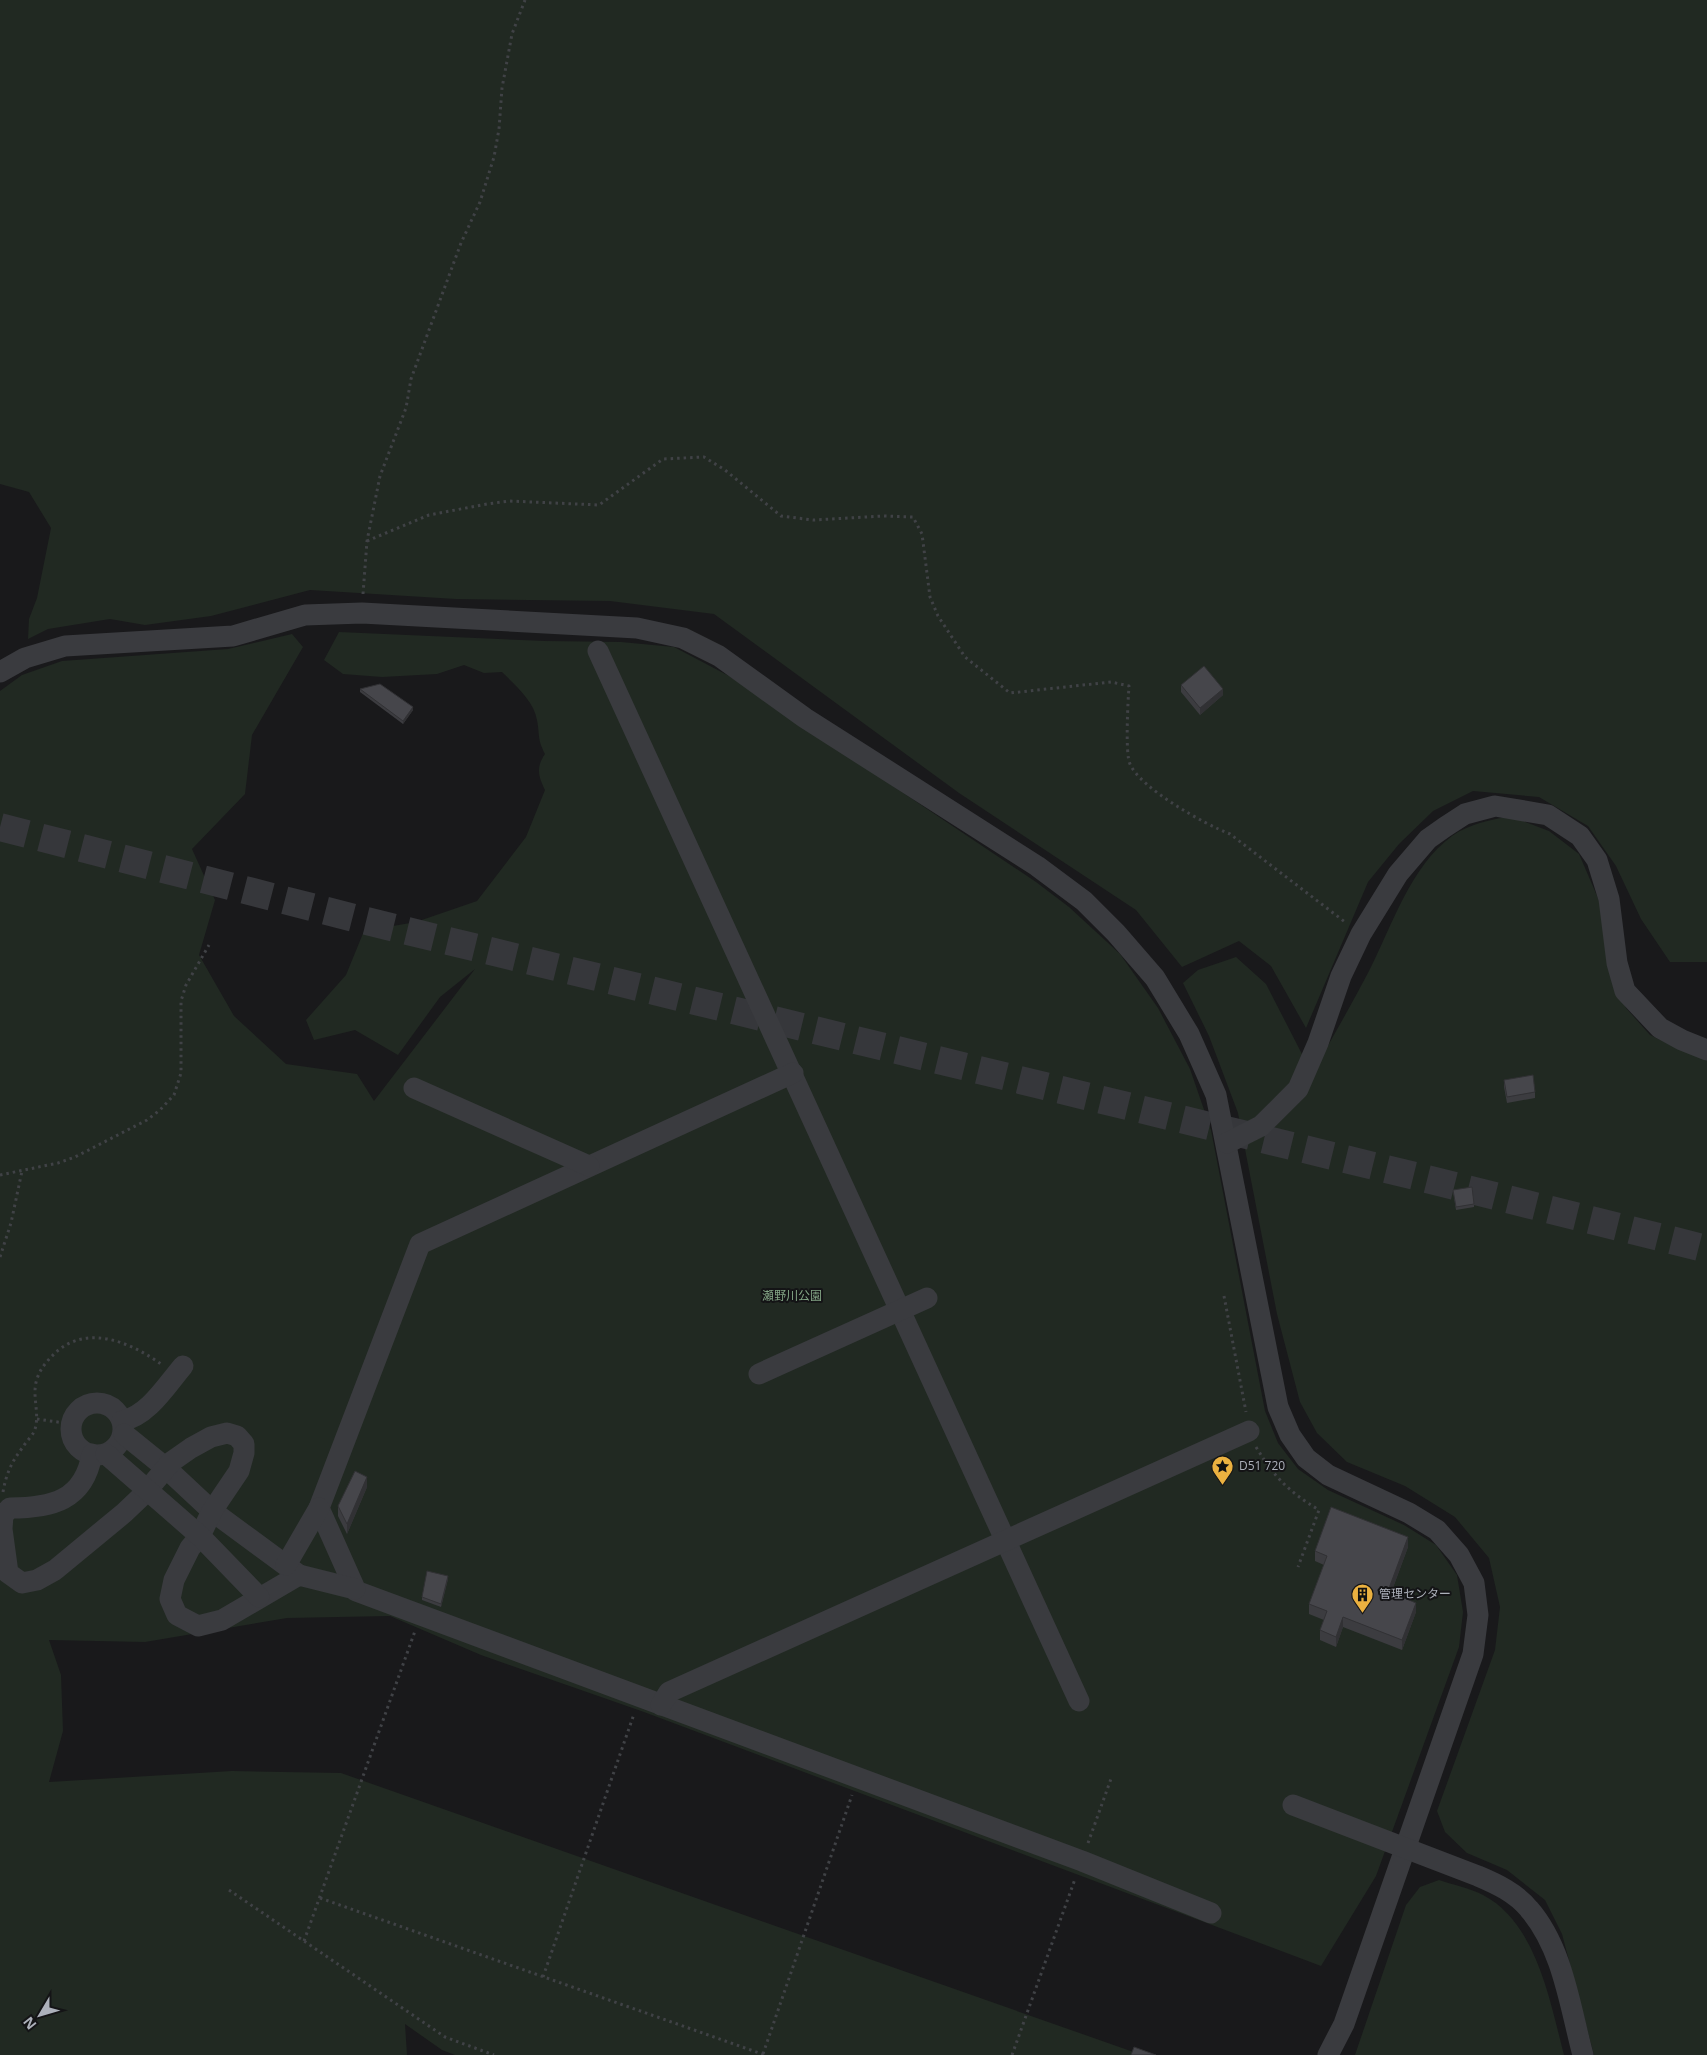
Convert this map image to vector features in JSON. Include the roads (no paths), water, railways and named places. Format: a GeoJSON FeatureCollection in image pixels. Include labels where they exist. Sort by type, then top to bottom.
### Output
{"type":"FeatureCollection","features":[{"type":"Feature","properties":{"kind":"street"},"geometry":{"type":"LineString","coordinates":[[0,672],[25,658],[65,646],[233,636],[305,615],[362,613],[638,628],[683,638],[719,656],[805,718],[1037,866],[1084,901],[1116,933],[1155,978],[1189,1034],[1216,1095],[1278,1407],[1290,1435],[1306,1458],[1328,1475],[1409,1512],[1437,1530],[1459,1555],[1474,1583],[1478,1615],[1473,1654],[1344,2024],[1328,2055]]}},
{"type":"Feature","properties":{"kind":"street"},"geometry":{"type":"LineString","coordinates":[[598,651],[793,1073],[1079,1701]]}},
{"type":"Feature","properties":{"kind":"street"},"geometry":{"type":"LineString","coordinates":[[1227,1143],[1260,1126],[1298,1089],[1318,1043],[1341,976],[1361,934],[1398,874],[1428,839],[1465,814],[1495,806],[1548,815],[1580,836],[1597,860],[1609,899],[1617,963],[1625,991],[1660,1028],[1682,1040],[1707,1050]]}},
{"type":"Feature","properties":{"kind":"street"},"geometry":{"type":"LineString","coordinates":[[99,1454],[79,1485],[68,1498],[59,1503],[29,1508],[10,1508],[2,1515],[8,1573],[22,1583],[37,1580],[55,1570],[124,1513],[178,1457],[211,1437],[227,1433],[237,1436],[244,1444],[244,1453],[239,1471],[212,1511],[200,1536],[190,1548],[174,1580],[170,1599],[177,1615],[198,1626],[222,1620],[259,1597],[292,1570],[319,1508],[420,1244],[793,1073]]}},
{"type":"Feature","properties":{"kind":"street"},"geometry":{"type":"LineString","coordinates":[[414,1088],[589,1166]]}},
{"type":"Feature","properties":{"kind":"street"},"geometry":{"type":"LineString","coordinates":[[759,1374],[927,1298]]}},
{"type":"Feature","properties":{"kind":"street"},"geometry":{"type":"LineString","coordinates":[[123,1428],[146,1409],[180,1370]]}},
{"type":"Feature","properties":{"kind":"street"},"geometry":{"type":"LineString","coordinates":[[123,1428],[124,1438],[112,1452],[99,1454],[87,1452],[76,1442],[70,1430],[71,1420],[79,1408],[88,1402],[109,1405],[123,1428],[212,1511],[292,1570],[355,1589],[421,1616],[1082,1861],[1211,1913]]}},
{"type":"Feature","properties":{"kind":"street"},"geometry":{"type":"LineString","coordinates":[[661,1705],[669,1692],[1005,1539],[1249,1431]]}},
{"type":"Feature","properties":{"kind":"street"},"geometry":{"type":"LineString","coordinates":[[99,1454],[148,1489],[200,1536],[259,1597]]}},
{"type":"Feature","properties":{"kind":"street"},"geometry":{"type":"LineString","coordinates":[[319,1508],[355,1589]]}},
{"type":"Feature","properties":{"kind":"street"},"geometry":{"type":"LineString","coordinates":[[1292,1805],[1478,1876],[1506,1889],[1529,1908],[1548,1936],[1562,1973],[1583,2055]]}},
{"type":"Feature","properties":{"kind":"tunnel"},"geometry":{"type":"LineString","coordinates":[[0,827],[354,918],[1415,1176],[1707,1249]]}},
{"type":"Feature","properties":{"kind":"place","name":"D51 720"},"geometry":{"type":"Point","coordinates":[1223,1485]}},
{"type":"Feature","properties":{"kind":"place","name":"管理センター"},"geometry":{"type":"Point","coordinates":[1363,1613]}},
{"type":"Feature","properties":{"kind":"park label","name":"瀬野川公園"},"geometry":{"type":"Point","coordinates":[792,1296]}}]}
